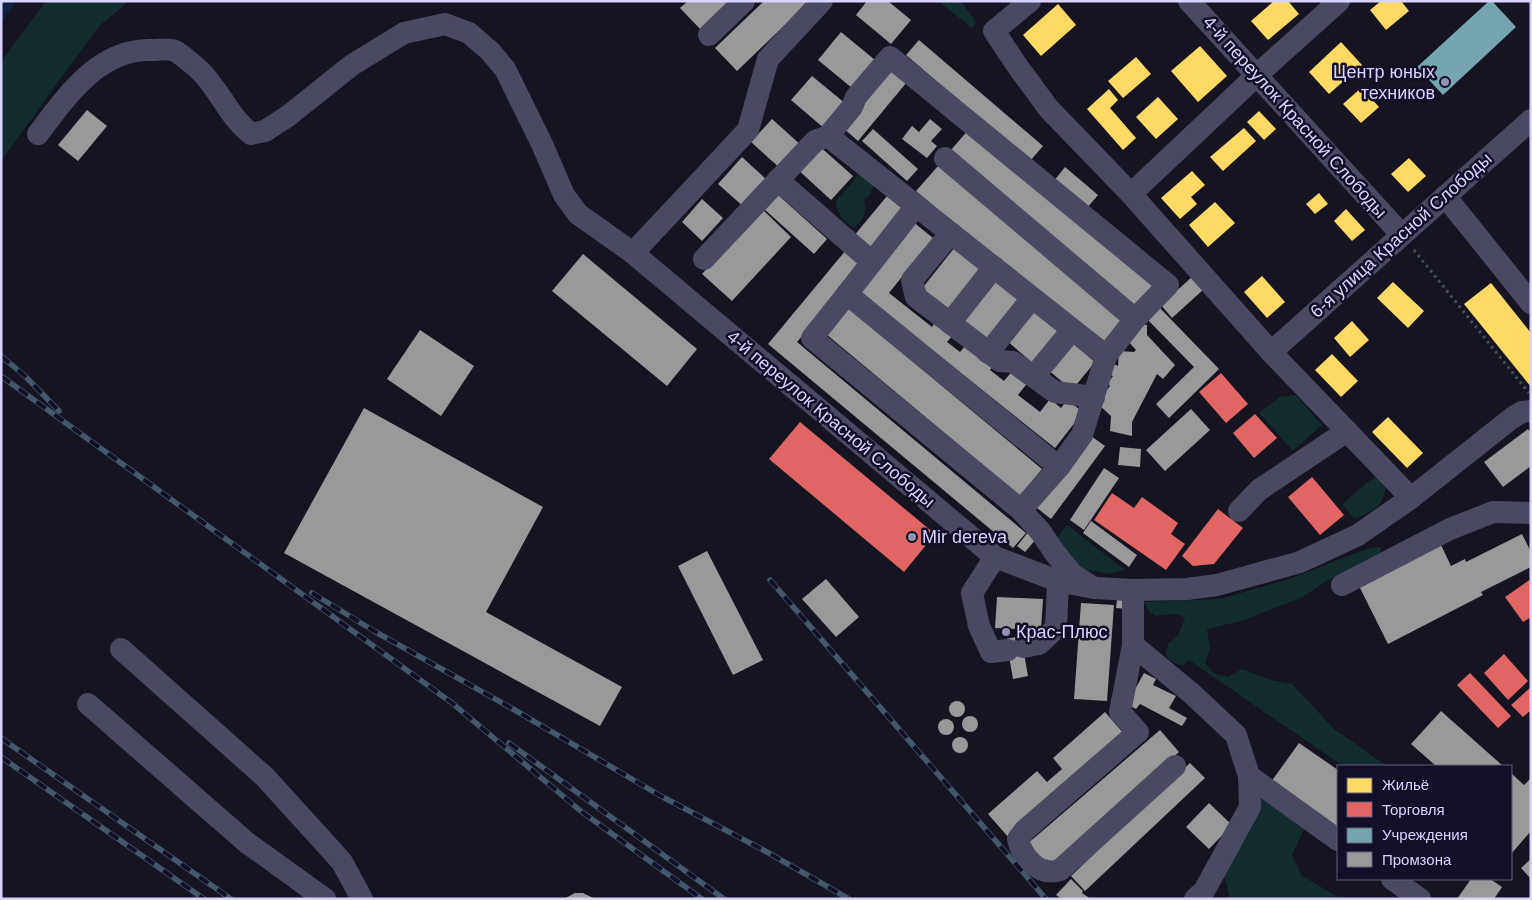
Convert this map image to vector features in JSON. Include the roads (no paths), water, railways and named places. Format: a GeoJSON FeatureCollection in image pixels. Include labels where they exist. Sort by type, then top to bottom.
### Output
{"type":"FeatureCollection","features":[{"type":"Feature","properties":{"kind":"street"},"geometry":{"type":"LineString","coordinates":[[709,35],[744,1]]}},
{"type":"Feature","properties":{"kind":"street"},"geometry":{"type":"LineString","coordinates":[[632,253],[748,130],[768,59],[822,1]]}},
{"type":"Feature","properties":{"kind":"street"},"geometry":{"type":"LineString","coordinates":[[1030,1],[994,31],[1049,109],[1130,194],[1271,352],[1411,498]]}},
{"type":"Feature","properties":{"kind":"street","name":"4-й переулок Красной Слободы"},"geometry":{"type":"LineString","coordinates":[[1189,1],[1402,234]]}},
{"type":"Feature","properties":{"kind":"street"},"geometry":{"type":"LineString","coordinates":[[1130,194],[1256,75],[1339,1]]}},
{"type":"Feature","properties":{"kind":"street","name":"4-й переулок Красной Слободы"},"geometry":{"type":"LineString","coordinates":[[38,134],[65,99],[91,72],[120,54],[146,49],[174,50],[204,75],[239,124],[251,134],[265,131],[288,116],[352,65],[404,33],[445,24],[469,33],[490,51],[505,69],[564,195],[578,214],[632,253],[995,557],[1058,581],[1094,588],[1134,590],[1187,589],[1217,585],[1300,562],[1358,536],[1411,498],[1512,418],[1522,412],[1531,411]]}},
{"type":"Feature","properties":{"kind":"street"},"geometry":{"type":"LineString","coordinates":[[704,259],[815,141],[828,136],[852,107],[856,97],[890,57],[1168,285],[1135,320],[1106,356],[1082,435],[1059,467],[1021,510]]}},
{"type":"Feature","properties":{"kind":"street","name":"6-я улица Красной Слободы"},"geometry":{"type":"LineString","coordinates":[[1271,352],[1531,120]]}},
{"type":"Feature","properties":{"kind":"street"},"geometry":{"type":"LineString","coordinates":[[828,136],[1106,356]]}},
{"type":"Feature","properties":{"kind":"street"},"geometry":{"type":"LineString","coordinates":[[945,158],[1135,320]]}},
{"type":"Feature","properties":{"kind":"street"},"geometry":{"type":"LineString","coordinates":[[778,180],[872,262]]}},
{"type":"Feature","properties":{"kind":"street"},"geometry":{"type":"LineString","coordinates":[[1445,196],[1531,303]]}},
{"type":"Feature","properties":{"kind":"street"},"geometry":{"type":"LineString","coordinates":[[916,206],[812,338],[1021,510],[1040,531],[1072,574],[1094,588]]}},
{"type":"Feature","properties":{"kind":"street"},"geometry":{"type":"LineString","coordinates":[[951,233],[912,280],[916,297],[1000,361],[1013,362],[1056,392],[1094,397]]}},
{"type":"Feature","properties":{"kind":"street"},"geometry":{"type":"LineString","coordinates":[[950,323],[994,267]]}},
{"type":"Feature","properties":{"kind":"street"},"geometry":{"type":"LineString","coordinates":[[847,294],[1059,467]]}},
{"type":"Feature","properties":{"kind":"street"},"geometry":{"type":"LineString","coordinates":[[988,353],[1032,298]]}},
{"type":"Feature","properties":{"kind":"street"},"geometry":{"type":"LineString","coordinates":[[1034,376],[1072,330]]}},
{"type":"Feature","properties":{"kind":"street"},"geometry":{"type":"LineString","coordinates":[[1239,511],[1259,490],[1347,430]]}},
{"type":"Feature","properties":{"kind":"street"},"geometry":{"type":"LineString","coordinates":[[1342,586],[1450,529],[1493,512],[1531,513]]}},
{"type":"Feature","properties":{"kind":"street"},"geometry":{"type":"LineString","coordinates":[[995,557],[972,593],[980,626],[991,652],[1039,644],[1056,628],[1058,581]]}},
{"type":"Feature","properties":{"kind":"street"},"geometry":{"type":"LineString","coordinates":[[1134,590],[1133,645],[1120,712],[1138,732],[1025,830],[1018,839],[1020,849],[1042,871],[1052,873],[1060,870],[1175,766]]}},
{"type":"Feature","properties":{"kind":"street"},"geometry":{"type":"LineString","coordinates":[[1133,645],[1191,693],[1236,735],[1249,776],[1250,807],[1204,892],[1195,899]]}},
{"type":"Feature","properties":{"kind":"street"},"geometry":{"type":"LineString","coordinates":[[121,649],[265,777],[342,862],[362,899]]}},
{"type":"Feature","properties":{"kind":"street"},"geometry":{"type":"LineString","coordinates":[[88,704],[246,842],[325,899]]}},
{"type":"Feature","properties":{"kind":"street"},"geometry":{"type":"LineString","coordinates":[[1249,776],[1337,839]]}},
{"type":"Feature","properties":{"kind":"water"},"geometry":{"type":"Polygon","coordinates":[[[1,1],[17,1],[1,22],[1,1]]]}},
{"type":"Feature","properties":{"kind":"railway"},"geometry":{"type":"LineString","coordinates":[[1,356],[26,377],[59,411]]}},
{"type":"Feature","properties":{"kind":"railway"},"geometry":{"type":"LineString","coordinates":[[1,376],[452,703],[582,812],[702,899]]}},
{"type":"Feature","properties":{"kind":"railway"},"geometry":{"type":"LineString","coordinates":[[770,580],[1046,899]]}},
{"type":"Feature","properties":{"kind":"railway"},"geometry":{"type":"LineString","coordinates":[[312,593],[374,631],[513,709],[659,795],[767,852],[849,899]]}},
{"type":"Feature","properties":{"kind":"railway"},"geometry":{"type":"LineString","coordinates":[[1,738],[231,899]]}},
{"type":"Feature","properties":{"kind":"railway"},"geometry":{"type":"LineString","coordinates":[[509,743],[724,899]]}},
{"type":"Feature","properties":{"kind":"railway"},"geometry":{"type":"LineString","coordinates":[[1,757],[204,899]]}},
{"type":"Feature","properties":{"kind":"place","name":"Центр юных техников"},"geometry":{"type":"Point","coordinates":[1445,82]}},
{"type":"Feature","properties":{"kind":"place","name":"Mir dereva"},"geometry":{"type":"Point","coordinates":[912,537]}},
{"type":"Feature","properties":{"kind":"place","name":"Крас-Плюс"},"geometry":{"type":"Point","coordinates":[1006,632]}}]}
